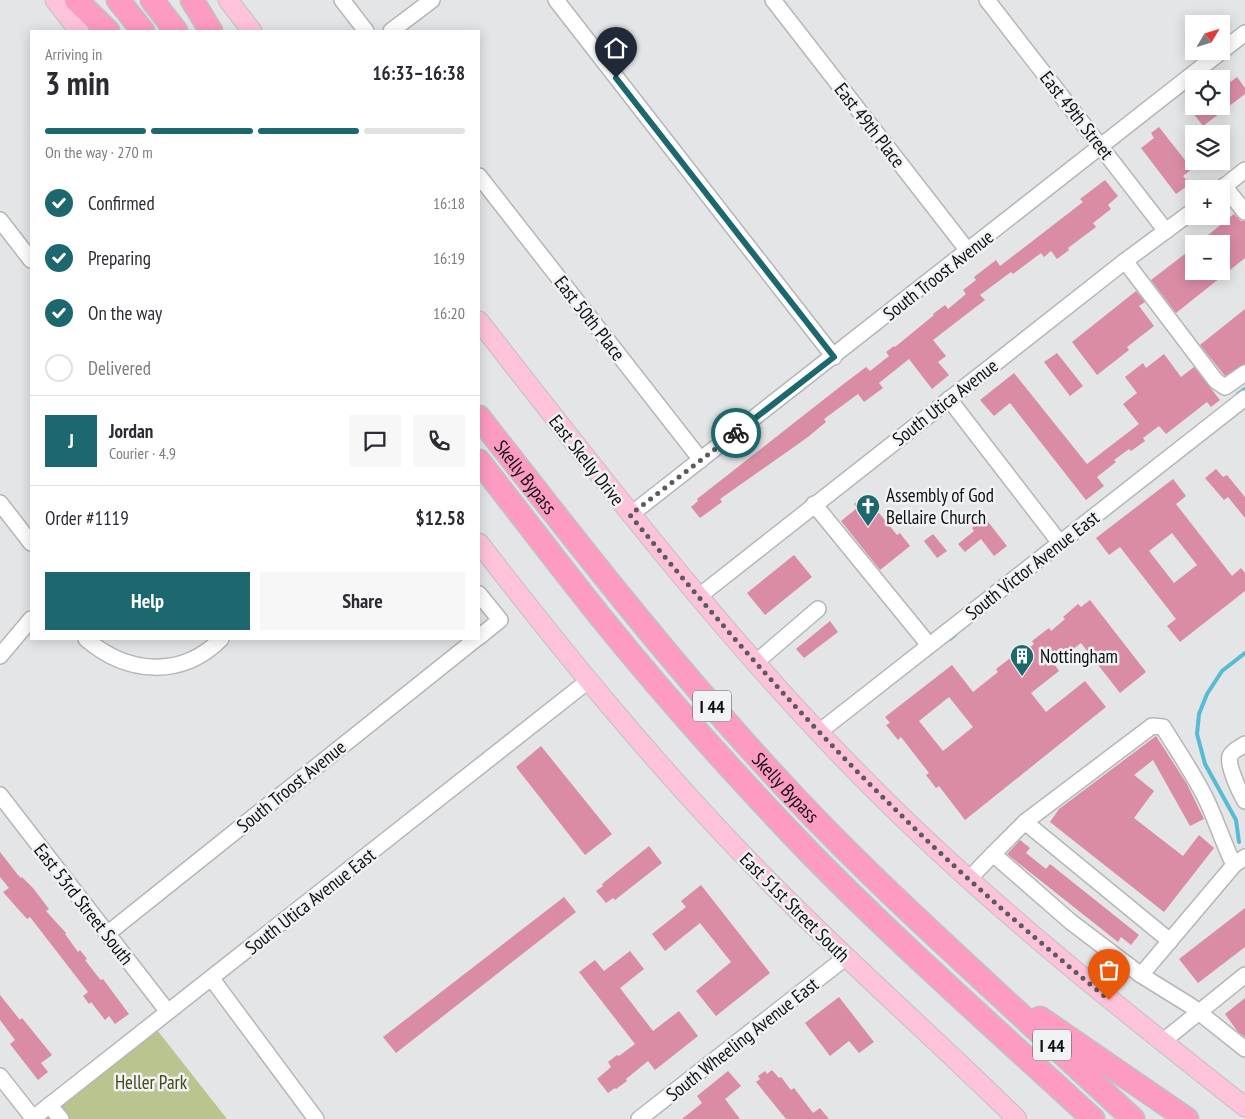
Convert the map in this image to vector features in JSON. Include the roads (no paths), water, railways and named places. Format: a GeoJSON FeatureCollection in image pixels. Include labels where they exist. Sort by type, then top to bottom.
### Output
{"type":"FeatureCollection","features":[{"type":"Feature","properties":{"kind":"highway"},"geometry":{"type":"LineString","coordinates":[[76,0],[107,30]]}},
{"type":"Feature","properties":{"kind":"highway"},"geometry":{"type":"LineString","coordinates":[[118,0],[142,30]]}},
{"type":"Feature","properties":{"kind":"highway"},"geometry":{"type":"LineString","coordinates":[[152,0],[175,30]]}},
{"type":"Feature","properties":{"kind":"highway"},"geometry":{"type":"LineString","coordinates":[[192,0],[210,30]]}},
{"type":"Feature","properties":{"kind":"highway","name":"Skelly Bypass"},"geometry":{"type":"LineString","coordinates":[[480,419],[621,599],[687,678],[774,775],[855,860],[1133,1119]]}},
{"type":"Feature","properties":{"kind":"highway","name":"Skelly Bypass"},"geometry":{"type":"LineString","coordinates":[[480,462],[599,615],[662,690],[810,853],[1093,1119]]}},
{"type":"Feature","properties":{"kind":"highway"},"geometry":{"type":"LineString","coordinates":[[972,970],[1187,1119]]}},
{"type":"Feature","properties":{"kind":"highway"},"geometry":{"type":"LineString","coordinates":[[1034,1065],[1072,1119]]}},
{"type":"Feature","properties":{"kind":"main road"},"geometry":{"type":"LineString","coordinates":[[55,0],[78,30]]}},
{"type":"Feature","properties":{"kind":"main road"},"geometry":{"type":"LineString","coordinates":[[228,0],[251,30]]}},
{"type":"Feature","properties":{"kind":"main road","name":"East Skelly Drive"},"geometry":{"type":"LineString","coordinates":[[480,322],[630,515],[698,597],[819,732],[898,813],[1057,957],[1245,1107]]}},
{"type":"Feature","properties":{"kind":"main road"},"geometry":{"type":"LineString","coordinates":[[480,544],[588,681]]}},
{"type":"Feature","properties":{"kind":"main road","name":"East 51st Street South"},"geometry":{"type":"LineString","coordinates":[[588,681],[698,808],[757,870],[845,958],[976,1078],[1017,1119]]}},
{"type":"Feature","properties":{"kind":"street"},"geometry":{"type":"LineString","coordinates":[[342,0],[365,30]]}},
{"type":"Feature","properties":{"kind":"street"},"geometry":{"type":"LineString","coordinates":[[392,30],[432,0]]}},
{"type":"Feature","properties":{"kind":"street"},"geometry":{"type":"LineString","coordinates":[[556,0],[834,357]]}},
{"type":"Feature","properties":{"kind":"street","name":"East 49th Place"},"geometry":{"type":"LineString","coordinates":[[772,0],[968,251]]}},
{"type":"Feature","properties":{"kind":"street","name":"East 49th Street"},"geometry":{"type":"LineString","coordinates":[[995,3],[1101,147],[1166,231]]}},
{"type":"Feature","properties":{"kind":"street","name":"South Troost Avenue"},"geometry":{"type":"LineString","coordinates":[[630,515],[1245,33]]}},
{"type":"Feature","properties":{"kind":"street"},"geometry":{"type":"LineString","coordinates":[[1230,182],[1245,170]]}},
{"type":"Feature","properties":{"kind":"street","name":"East 50th Place"},"geometry":{"type":"LineString","coordinates":[[480,177],[701,460]]}},
{"type":"Feature","properties":{"kind":"street"},"geometry":{"type":"LineString","coordinates":[[1230,196],[1245,212]]}},
{"type":"Feature","properties":{"kind":"street","name":"South Utica Avenue"},"geometry":{"type":"LineString","coordinates":[[698,597],[814,504],[1185,217]]}},
{"type":"Feature","properties":{"kind":"street"},"geometry":{"type":"LineString","coordinates":[[0,220],[30,259]]}},
{"type":"Feature","properties":{"kind":"street"},"geometry":{"type":"LineString","coordinates":[[1126,261],[1216,381],[1225,387],[1245,373]]}},
{"type":"Feature","properties":{"kind":"street","name":"South Victor Avenue East"},"geometry":{"type":"LineString","coordinates":[[819,732],[1245,398]]}},
{"type":"Feature","properties":{"kind":"street"},"geometry":{"type":"LineString","coordinates":[[949,399],[1060,543]]}},
{"type":"Feature","properties":{"kind":"street"},"geometry":{"type":"LineString","coordinates":[[0,503],[30,542]]}},
{"type":"Feature","properties":{"kind":"street"},"geometry":{"type":"LineString","coordinates":[[814,504],[929,645]]}},
{"type":"Feature","properties":{"kind":"street","name":"South Troost Avenue"},"geometry":{"type":"LineString","coordinates":[[480,595],[500,620],[480,636]]}},
{"type":"Feature","properties":{"kind":"street"},"geometry":{"type":"LineString","coordinates":[[755,662],[818,609]]}},
{"type":"Feature","properties":{"kind":"street"},"geometry":{"type":"LineString","coordinates":[[0,656],[30,620]]}},
{"type":"Feature","properties":{"kind":"street"},"geometry":{"type":"LineString","coordinates":[[87,640],[108,656],[126,663],[160,667],[189,660],[203,653],[220,640]]}},
{"type":"Feature","properties":{"kind":"street","name":"South Troost Avenue"},"geometry":{"type":"LineString","coordinates":[[107,934],[475,640]]}},
{"type":"Feature","properties":{"kind":"street","name":"South Utica Avenue East"},"geometry":{"type":"LineString","coordinates":[[32,1119],[588,681]]}},
{"type":"Feature","properties":{"kind":"street"},"geometry":{"type":"LineString","coordinates":[[969,879],[1025,822],[1152,726],[1163,727],[1239,861],[1141,976]]}},
{"type":"Feature","properties":{"kind":"street"},"geometry":{"type":"LineString","coordinates":[[1245,744],[1232,753],[1230,760],[1238,789],[1245,801]]}},
{"type":"Feature","properties":{"kind":"street","name":"East 53rd Street South"},"geometry":{"type":"LineString","coordinates":[[0,795],[168,1012]]}},
{"type":"Feature","properties":{"kind":"street"},"geometry":{"type":"LineString","coordinates":[[1025,822],[1170,941]]}},
{"type":"Feature","properties":{"kind":"street"},"geometry":{"type":"LineString","coordinates":[[993,854],[1071,922],[1141,976],[1191,1006],[1245,1049]]}},
{"type":"Feature","properties":{"kind":"street","name":"South Wheeling Avenue East"},"geometry":{"type":"LineString","coordinates":[[640,1119],[845,958]]}},
{"type":"Feature","properties":{"kind":"street"},"geometry":{"type":"LineString","coordinates":[[1162,1042],[1245,975]]}},
{"type":"Feature","properties":{"kind":"street"},"geometry":{"type":"LineString","coordinates":[[212,978],[316,1119]]}},
{"type":"Feature","properties":{"kind":"street"},"geometry":{"type":"LineString","coordinates":[[0,1076],[32,1119]]}},
{"type":"Feature","properties":{"kind":"street"},"geometry":{"type":"LineString","coordinates":[[49,1105],[60,1119]]}},
{"type":"Feature","properties":{"kind":"waterway"},"geometry":{"type":"LineString","coordinates":[[1238,394],[1245,389]]}},
{"type":"Feature","properties":{"kind":"waterway"},"geometry":{"type":"LineString","coordinates":[[950,639],[955,635]]}},
{"type":"Feature","properties":{"kind":"waterway"},"geometry":{"type":"LineString","coordinates":[[1239,842],[1236,820],[1205,764],[1197,734],[1199,714],[1207,694],[1222,671],[1245,653]]}},
{"type":"Feature","properties":{"kind":"place","name":"Assembly of God Bellaire Church"},"geometry":{"type":"Point","coordinates":[868,527]}},
{"type":"Feature","properties":{"kind":"place","name":"Nottingham"},"geometry":{"type":"Point","coordinates":[1022,677]}},
{"type":"Feature","properties":{"kind":"park label","name":"Heller Park"},"geometry":{"type":"Point","coordinates":[151,1082]}}]}
